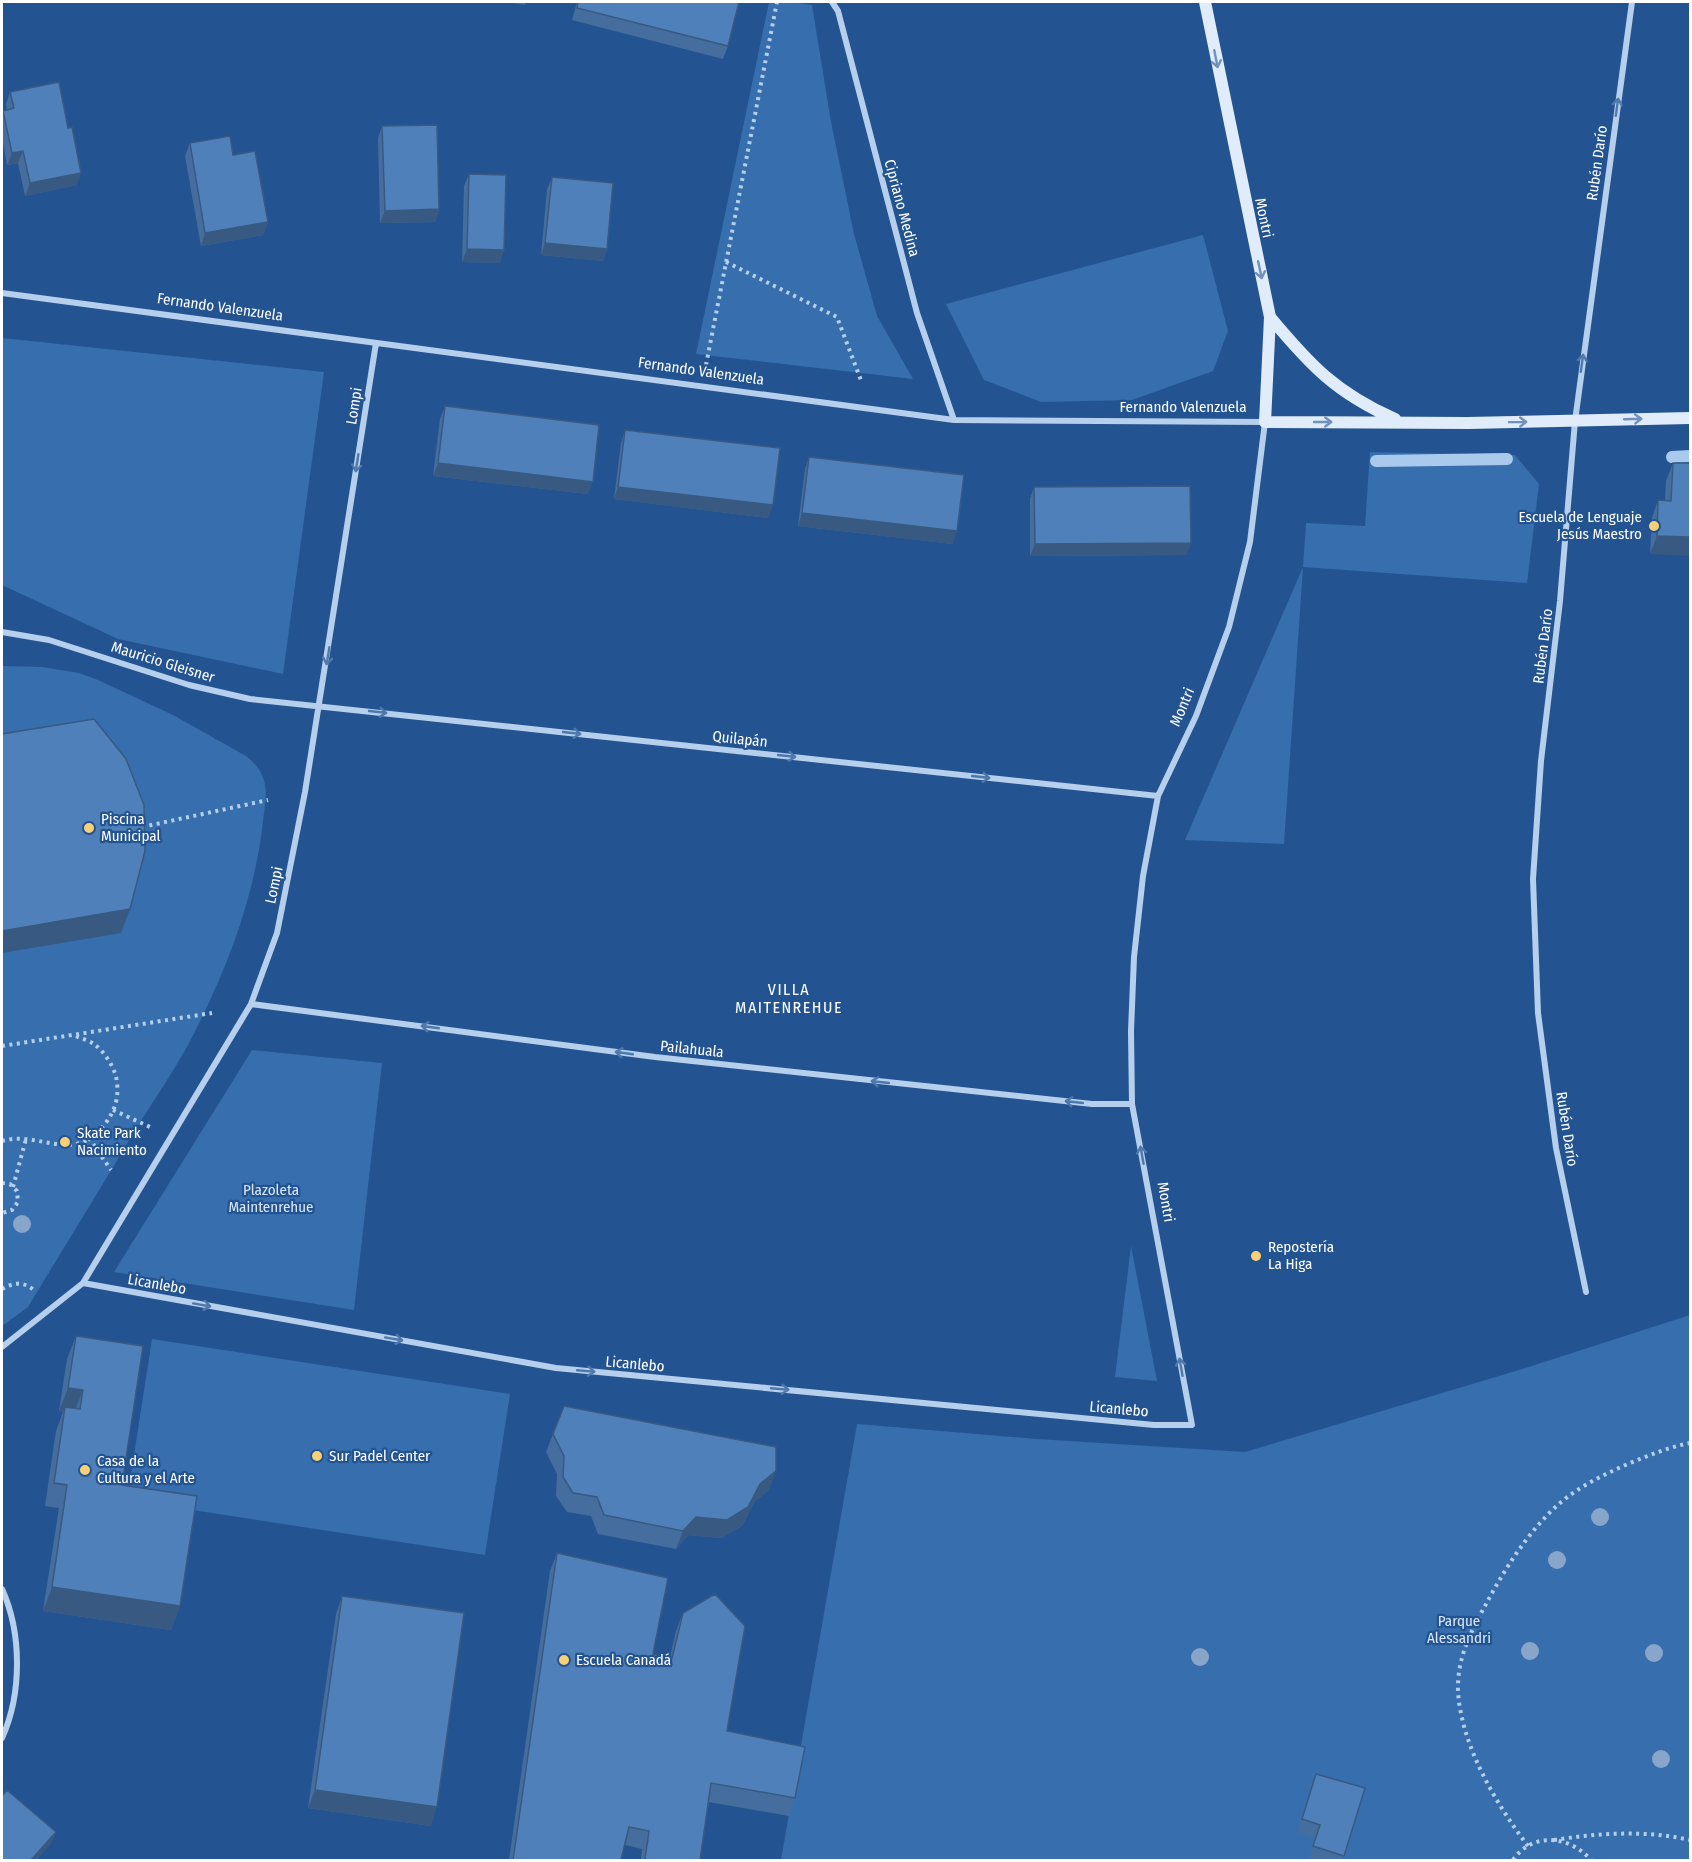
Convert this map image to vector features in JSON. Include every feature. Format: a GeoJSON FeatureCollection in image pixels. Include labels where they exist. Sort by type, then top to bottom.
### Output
{"type":"FeatureCollection","features":[{"type":"Feature","properties":{"kind":"street","name":"Cipriano Medina"},"geometry":{"type":"LineString","coordinates":[[832,2],[838,11],[917,313],[954,420]]}},
{"type":"Feature","properties":{"kind":"street","name":"Montri"},"geometry":{"type":"LineString","coordinates":[[1191,1425],[1132,1104],[1131,1031],[1134,957],[1143,876],[1158,796],[1196,716],[1229,627],[1250,542],[1265,422],[1270,317],[1205,2]]}},
{"type":"Feature","properties":{"kind":"street","name":"Rubén Darío"},"geometry":{"type":"LineString","coordinates":[[1586,1292],[1556,1148],[1538,1013],[1533,879],[1541,761],[1560,601],[1575,421],[1632,2]]}},
{"type":"Feature","properties":{"kind":"street","name":"Fernando Valenzuela"},"geometry":{"type":"LineString","coordinates":[[2,293],[954,420],[1468,423],[1690,418]]}},
{"type":"Feature","properties":{"kind":"street","name":"Fernando Valenzuela"},"geometry":{"type":"LineString","coordinates":[[1270,317],[1302,356],[1333,385],[1367,407],[1401,422]]}},
{"type":"Feature","properties":{"kind":"street","name":"Lompi"},"geometry":{"type":"LineString","coordinates":[[2,1347],[82,1283],[251,1004],[277,933],[306,792],[376,343]]}},
{"type":"Feature","properties":{"kind":"street","name":"Mauricio Gleisner"},"geometry":{"type":"LineString","coordinates":[[2,632],[49,640],[189,685],[250,699],[320,706]]}},
{"type":"Feature","properties":{"kind":"street","name":"Quilapán"},"geometry":{"type":"LineString","coordinates":[[320,706],[1158,796]]}},
{"type":"Feature","properties":{"kind":"street","name":"Pailahuala"},"geometry":{"type":"LineString","coordinates":[[251,1004],[655,1058],[1092,1104],[1132,1104]]}},
{"type":"Feature","properties":{"kind":"street","name":"Licanlebo"},"geometry":{"type":"LineString","coordinates":[[82,1283],[556,1368],[1154,1425],[1191,1425]]}},
{"type":"Feature","properties":{"kind":"street"},"geometry":{"type":"LineString","coordinates":[[2,1589],[14,1629],[16,1663],[14,1698],[2,1738]]}},
{"type":"Feature","properties":{"kind":"path"},"geometry":{"type":"LineString","coordinates":[[702,386],[777,2]]}},
{"type":"Feature","properties":{"kind":"path"},"geometry":{"type":"LineString","coordinates":[[726,262],[837,317],[873,410]]}},
{"type":"Feature","properties":{"kind":"path"},"geometry":{"type":"LineString","coordinates":[[136,828],[268,800]]}},
{"type":"Feature","properties":{"kind":"path"},"geometry":{"type":"LineString","coordinates":[[2,1046],[212,1013]]}},
{"type":"Feature","properties":{"kind":"path"},"geometry":{"type":"LineString","coordinates":[[2,1141],[26,1138],[66,1146],[84,1142],[100,1132],[117,1100],[117,1080],[109,1060],[94,1044],[73,1035]]}},
{"type":"Feature","properties":{"kind":"path"},"geometry":{"type":"LineString","coordinates":[[113,1110],[151,1127]]}},
{"type":"Feature","properties":{"kind":"path"},"geometry":{"type":"LineString","coordinates":[[13,1187],[26,1138]]}},
{"type":"Feature","properties":{"kind":"path"},"geometry":{"type":"LineString","coordinates":[[89,1138],[111,1170]]}},
{"type":"Feature","properties":{"kind":"path"},"geometry":{"type":"LineString","coordinates":[[2,1183],[10,1184],[17,1191],[18,1202],[12,1210],[2,1213]]}},
{"type":"Feature","properties":{"kind":"path"},"geometry":{"type":"LineString","coordinates":[[2,1289],[11,1284],[21,1283],[32,1287],[38,1294]]}},
{"type":"Feature","properties":{"kind":"path"},"geometry":{"type":"LineString","coordinates":[[1528,1846],[1510,1823],[1495,1797],[1480,1769],[1469,1740],[1460,1709],[1458,1692],[1458,1674],[1463,1651],[1472,1629],[1501,1576],[1528,1538],[1559,1504],[1600,1476],[1674,1446],[1690,1443]]}},
{"type":"Feature","properties":{"kind":"path"},"geometry":{"type":"LineString","coordinates":[[1514,1860],[1528,1846],[1584,1836],[1650,1834],[1690,1840]]}},
{"type":"Feature","properties":{"kind":"path"},"geometry":{"type":"LineString","coordinates":[[1554,1840],[1568,1843],[1581,1850],[1590,1860]]}},
{"type":"Feature","properties":{"kind":"green space"},"geometry":{"type":"Polygon","coordinates":[[[769,2],[812,5],[831,122],[854,234],[877,316],[913,379],[696,354],[769,2]]]}},
{"type":"Feature","properties":{"kind":"green space"},"geometry":{"type":"Polygon","coordinates":[[[1203,235],[1228,331],[1213,371],[1132,400],[1041,402],[984,380],[946,304],[1203,235]]]}},
{"type":"Feature","properties":{"kind":"green space"},"geometry":{"type":"Polygon","coordinates":[[[2,338],[324,372],[283,674],[118,639],[2,585],[2,338]]]}},
{"type":"Feature","properties":{"kind":"green space"},"geometry":{"type":"Polygon","coordinates":[[[1370,452],[1515,455],[1539,484],[1527,583],[1303,567],[1306,523],[1365,526],[1370,452]]]}},
{"type":"Feature","properties":{"kind":"green space"},"geometry":{"type":"Polygon","coordinates":[[[1303,567],[1284,844],[1185,840],[1303,567]]]}},
{"type":"Feature","properties":{"kind":"green space"},"geometry":{"type":"Polygon","coordinates":[[[2,666],[42,667],[79,673],[173,715],[246,756],[255,764],[264,781],[266,799],[257,858],[244,913],[225,966],[202,1018],[176,1066],[28,1307],[2,1326],[2,666]]]}},
{"type":"Feature","properties":{"kind":"green space","name":"Plazoleta Maintenrehue"},"geometry":{"type":"Polygon","coordinates":[[[252,1050],[382,1063],[354,1310],[114,1272],[252,1050]]]}},
{"type":"Feature","properties":{"kind":"green space"},"geometry":{"type":"Polygon","coordinates":[[[1131,1246],[1157,1381],[1115,1377],[1131,1246]]]}},
{"type":"Feature","properties":{"kind":"green space","name":"Parque Alessandri"},"geometry":{"type":"Polygon","coordinates":[[[1690,1315],[1690,1860],[781,1860],[857,1424],[1037,1439],[1245,1452],[1519,1370],[1690,1315]]]}},
{"type":"Feature","properties":{"kind":"green space","name":"Sur Padel Center"},"geometry":{"type":"Polygon","coordinates":[[[152,1339],[510,1394],[485,1555],[127,1500],[152,1339]]]}},
{"type":"Feature","properties":{"kind":"building"},"geometry":{"type":"Polygon","coordinates":[[[578,2],[739,2],[728,46],[577,8],[578,2]]]}},
{"type":"Feature","properties":{"kind":"building"},"geometry":{"type":"Polygon","coordinates":[[[59,82],[68,128],[72,127],[81,173],[30,183],[23,151],[12,153],[3,111],[14,108],[10,92],[59,82]]]}},
{"type":"Feature","properties":{"kind":"building"},"geometry":{"type":"Polygon","coordinates":[[[437,125],[439,209],[385,211],[382,126],[437,125]]]}},
{"type":"Feature","properties":{"kind":"building"},"geometry":{"type":"Polygon","coordinates":[[[230,136],[233,155],[255,151],[268,222],[205,233],[190,143],[230,136]]]}},
{"type":"Feature","properties":{"kind":"building"},"geometry":{"type":"Polygon","coordinates":[[[469,174],[506,175],[504,250],[467,249],[469,174]]]}},
{"type":"Feature","properties":{"kind":"building"},"geometry":{"type":"Polygon","coordinates":[[[552,177],[613,183],[607,249],[545,243],[552,177]]]}},
{"type":"Feature","properties":{"kind":"building"},"geometry":{"type":"Polygon","coordinates":[[[445,406],[599,425],[593,482],[438,463],[445,406]]]}},
{"type":"Feature","properties":{"kind":"building"},"geometry":{"type":"Polygon","coordinates":[[[625,430],[780,448],[773,505],[618,487],[625,430]]]}},
{"type":"Feature","properties":{"kind":"building"},"geometry":{"type":"Polygon","coordinates":[[[809,457],[964,475],[957,531],[802,513],[809,457]]]}},
{"type":"Feature","properties":{"kind":"building"},"geometry":{"type":"Polygon","coordinates":[[[1673,463],[1690,463],[1690,537],[1657,536],[1658,500],[1671,501],[1673,463]]]}},
{"type":"Feature","properties":{"kind":"building"},"geometry":{"type":"Polygon","coordinates":[[[1190,486],[1191,543],[1035,544],[1034,487],[1190,486]]]}},
{"type":"Feature","properties":{"kind":"building"},"geometry":{"type":"Polygon","coordinates":[[[94,719],[126,759],[144,805],[145,851],[130,909],[2,931],[2,734],[94,719]]]}},
{"type":"Feature","properties":{"kind":"building","name":"Casa de la Cultura y el Arte"},"geometry":{"type":"Polygon","coordinates":[[[76,1336],[143,1346],[122,1485],[197,1496],[180,1606],[52,1587],[67,1485],[54,1483],[65,1407],[80,1409],[83,1390],[68,1388],[76,1336]]]}},
{"type":"Feature","properties":{"kind":"building"},"geometry":{"type":"Polygon","coordinates":[[[564,1406],[776,1447],[776,1471],[760,1484],[748,1507],[727,1520],[696,1517],[683,1531],[604,1515],[597,1497],[573,1493],[563,1477],[564,1456],[553,1434],[564,1406]]]}},
{"type":"Feature","properties":{"kind":"building"},"geometry":{"type":"Polygon","coordinates":[[[557,1553],[668,1578],[653,1654],[672,1658],[683,1613],[715,1594],[745,1626],[727,1731],[805,1747],[795,1798],[711,1783],[700,1860],[647,1860],[645,1859],[649,1831],[629,1827],[621,1860],[513,1860],[557,1553]]]}},
{"type":"Feature","properties":{"kind":"building"},"geometry":{"type":"Polygon","coordinates":[[[342,1596],[464,1613],[437,1807],[315,1790],[342,1596]]]}},
{"type":"Feature","properties":{"kind":"building"},"geometry":{"type":"Polygon","coordinates":[[[1316,1774],[1365,1788],[1344,1856],[1313,1846],[1320,1825],[1302,1819],[1316,1774]]]}},
{"type":"Feature","properties":{"kind":"building"},"geometry":{"type":"Polygon","coordinates":[[[7,1790],[56,1832],[31,1860],[2,1860],[2,1796],[7,1790]]]}},
{"type":"Feature","properties":{"kind":"waterway"},"geometry":{"type":"LineString","coordinates":[[1672,457],[1690,456]]}},
{"type":"Feature","properties":{"kind":"waterway"},"geometry":{"type":"LineString","coordinates":[[1376,461],[1507,459]]}},
{"type":"Feature","properties":{"kind":"place","name":"Escuela de Lenguaje Jesús Maestro"},"geometry":{"type":"Point","coordinates":[1654,526]}},
{"type":"Feature","properties":{"kind":"place","name":"Piscina Municipal"},"geometry":{"type":"Point","coordinates":[89,828]}},
{"type":"Feature","properties":{"kind":"place","name":"Skate Park Nacimiento"},"geometry":{"type":"Point","coordinates":[65,1142]}},
{"type":"Feature","properties":{"kind":"place","name":"Repostería La Higa"},"geometry":{"type":"Point","coordinates":[1256,1256]}},
{"type":"Feature","properties":{"kind":"place","name":"Sur Padel Center"},"geometry":{"type":"Point","coordinates":[317,1456]}},
{"type":"Feature","properties":{"kind":"place","name":"Casa de la Cultura y el Arte"},"geometry":{"type":"Point","coordinates":[85,1470]}},
{"type":"Feature","properties":{"kind":"place","name":"Escuela Canadá"},"geometry":{"type":"Point","coordinates":[564,1660]}},
{"type":"Feature","properties":{"kind":"district","name":"VILLA MAITENREHUE"},"geometry":{"type":"Point","coordinates":[789,998]}}]}
